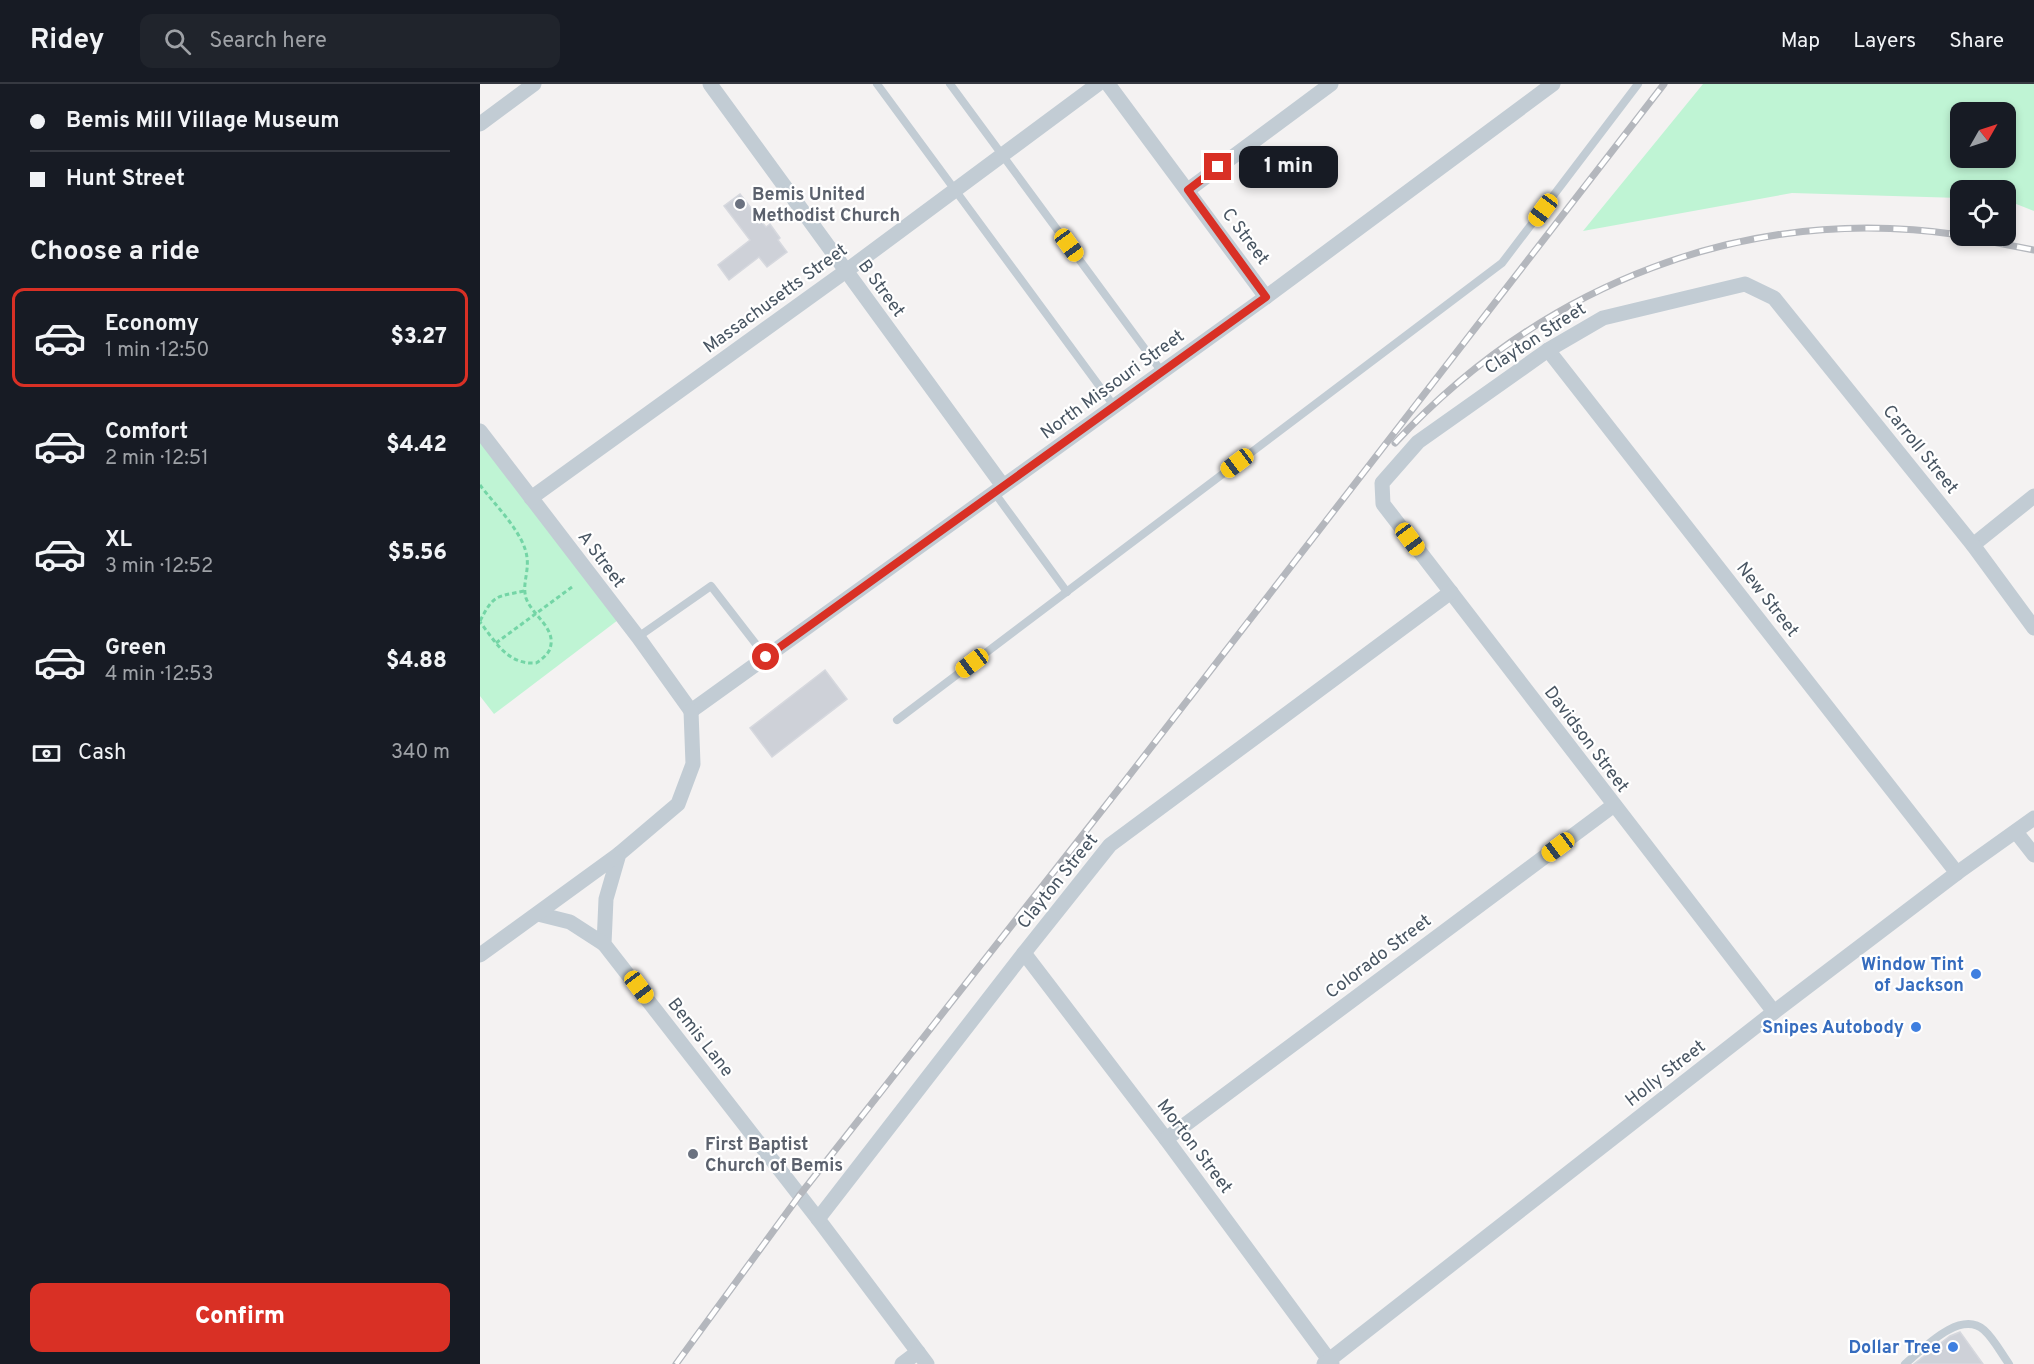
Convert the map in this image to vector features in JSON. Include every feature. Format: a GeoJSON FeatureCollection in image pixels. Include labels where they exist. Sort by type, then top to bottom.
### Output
{"type":"FeatureCollection","features":[{"type":"Feature","properties":{"kind":"street"},"geometry":{"type":"LineString","coordinates":[[480,124],[534,84]]}},
{"type":"Feature","properties":{"kind":"street","name":"B Street"},"geometry":{"type":"LineString","coordinates":[[710,84],[846,271],[998,489]]}},
{"type":"Feature","properties":{"kind":"street","name":"Massachusetts Street"},"geometry":{"type":"LineString","coordinates":[[531,498],[846,271],[1098,84]]}},
{"type":"Feature","properties":{"kind":"street","name":"C Street"},"geometry":{"type":"LineString","coordinates":[[1108,84],[1266,297]]}},
{"type":"Feature","properties":{"kind":"street"},"geometry":{"type":"LineString","coordinates":[[1188,190],[1331,84]]}},
{"type":"Feature","properties":{"kind":"street","name":"North Missouri Street"},"geometry":{"type":"LineString","coordinates":[[691,711],[1266,297],[1553,84]]}},
{"type":"Feature","properties":{"kind":"street","name":"Clayton Street"},"geometry":{"type":"LineString","coordinates":[[1382,483],[1418,442],[1548,350],[1604,318],[1745,284],[1774,298]]}},
{"type":"Feature","properties":{"kind":"street","name":"Carroll Street"},"geometry":{"type":"LineString","coordinates":[[1774,298],[1973,545],[2034,628]]}},
{"type":"Feature","properties":{"kind":"street","name":"New Street"},"geometry":{"type":"LineString","coordinates":[[1548,350],[1957,873]]}},
{"type":"Feature","properties":{"kind":"street","name":"A Street"},"geometry":{"type":"LineString","coordinates":[[480,431],[691,711]]}},
{"type":"Feature","properties":{"kind":"street","name":"Davidson Street"},"geometry":{"type":"LineString","coordinates":[[1382,483],[1383,504],[1774,1012]]}},
{"type":"Feature","properties":{"kind":"street"},"geometry":{"type":"LineString","coordinates":[[1973,545],[2034,496]]}},
{"type":"Feature","properties":{"kind":"street","name":"Clayton Street"},"geometry":{"type":"LineString","coordinates":[[818,1219],[1110,845],[1451,592]]}},
{"type":"Feature","properties":{"kind":"street"},"geometry":{"type":"LineString","coordinates":[[480,956],[619,854],[678,804],[693,764],[691,711]]}},
{"type":"Feature","properties":{"kind":"street","name":"Colorado Street"},"geometry":{"type":"LineString","coordinates":[[1166,1139],[1614,805]]}},
{"type":"Feature","properties":{"kind":"street","name":"Holly Street"},"geometry":{"type":"LineString","coordinates":[[1328,1363],[1774,1012],[1957,873],[2034,818]]}},
{"type":"Feature","properties":{"kind":"street"},"geometry":{"type":"LineString","coordinates":[[2016,832],[2034,855]]}},
{"type":"Feature","properties":{"kind":"street"},"geometry":{"type":"LineString","coordinates":[[604,944],[606,899],[619,854]]}},
{"type":"Feature","properties":{"kind":"street","name":"Bemis Lane"},"geometry":{"type":"LineString","coordinates":[[538,914],[570,922],[604,944],[818,1219],[922,1358]]}},
{"type":"Feature","properties":{"kind":"street","name":"Morton Street"},"geometry":{"type":"LineString","coordinates":[[1024,953],[1166,1139],[1328,1363]]}},
{"type":"Feature","properties":{"kind":"street"},"geometry":{"type":"LineString","coordinates":[[902,1364],[922,1358]]}},
{"type":"Feature","properties":{"kind":"lane"},"geometry":{"type":"LineString","coordinates":[[877,84],[1114,406]]}},
{"type":"Feature","properties":{"kind":"lane"},"geometry":{"type":"LineString","coordinates":[[950,84],[1162,372]]}},
{"type":"Feature","properties":{"kind":"lane"},"geometry":{"type":"LineString","coordinates":[[897,720],[1502,263],[1638,84]]}},
{"type":"Feature","properties":{"kind":"lane"},"geometry":{"type":"LineString","coordinates":[[998,489],[1066,592]]}},
{"type":"Feature","properties":{"kind":"lane"},"geometry":{"type":"LineString","coordinates":[[638,638],[711,586],[766,657]]}},
{"type":"Feature","properties":{"kind":"lane"},"geometry":{"type":"LineString","coordinates":[[1905,1364],[1949,1329],[1963,1324],[1974,1324],[1984,1330],[2009,1364]]}},
{"type":"Feature","properties":{"kind":"path"},"geometry":{"type":"LineString","coordinates":[[480,485],[522,540],[528,559],[524,591],[528,603],[550,633],[550,649],[540,661],[531,663],[507,656],[480,621],[491,601],[497,597],[524,591]]}},
{"type":"Feature","properties":{"kind":"path"},"geometry":{"type":"LineString","coordinates":[[496,643],[572,587]]}},
{"type":"Feature","properties":{"kind":"green space"},"geometry":{"type":"Polygon","coordinates":[[[1703,84],[2034,84],[2034,211],[2016,204],[2016,180],[1950,180],[1950,198],[1792,193],[1583,231],[1703,84]]]}},
{"type":"Feature","properties":{"kind":"green space"},"geometry":{"type":"Polygon","coordinates":[[[480,431],[622,617],[494,714],[480,696],[480,431]]]}},
{"type":"Feature","properties":{"kind":"building"},"geometry":{"type":"Polygon","coordinates":[[[740,194],[766,227],[770,224],[787,252],[767,267],[759,257],[729,280],[718,265],[750,240],[724,206],[740,194]]]}},
{"type":"Feature","properties":{"kind":"building"},"geometry":{"type":"Polygon","coordinates":[[[825,670],[847,699],[772,757],[750,728],[825,670]]]}},
{"type":"Feature","properties":{"kind":"building","name":"Dollar Tree"},"geometry":{"type":"Polygon","coordinates":[[[1960,1332],[1983,1364],[1914,1364],[1950,1336],[1960,1332]]]}},
{"type":"Feature","properties":{"kind":"railway"},"geometry":{"type":"LineString","coordinates":[[676,1364],[799,1196],[1125,781],[1664,84]]}},
{"type":"Feature","properties":{"kind":"railway"},"geometry":{"type":"LineString","coordinates":[[1395,443],[1453,387],[1515,339],[1582,299],[1652,268],[1726,245],[1802,232],[1880,228],[1950,234]]}},
{"type":"Feature","properties":{"kind":"railway"},"geometry":{"type":"LineString","coordinates":[[2013,246],[2034,250]]}},
{"type":"Feature","properties":{"kind":"place","name":"Bemis United Methodist Church"},"geometry":{"type":"Point","coordinates":[740,204]}},
{"type":"Feature","properties":{"kind":"place","name":"Window Tint of Jackson"},"geometry":{"type":"Point","coordinates":[1976,974]}},
{"type":"Feature","properties":{"kind":"place","name":"Snipes Autobody"},"geometry":{"type":"Point","coordinates":[1916,1027]}},
{"type":"Feature","properties":{"kind":"place","name":"First Baptist Church of Bemis"},"geometry":{"type":"Point","coordinates":[693,1154]}},
{"type":"Feature","properties":{"kind":"place","name":"Dollar Tree"},"geometry":{"type":"Point","coordinates":[1953,1347]}},
{"type":"Feature","properties":{"kind":"route"},"geometry":{"type":"LineString","coordinates":[[766,657],[1266,297],[1188,190],[1218,167]]}}]}
